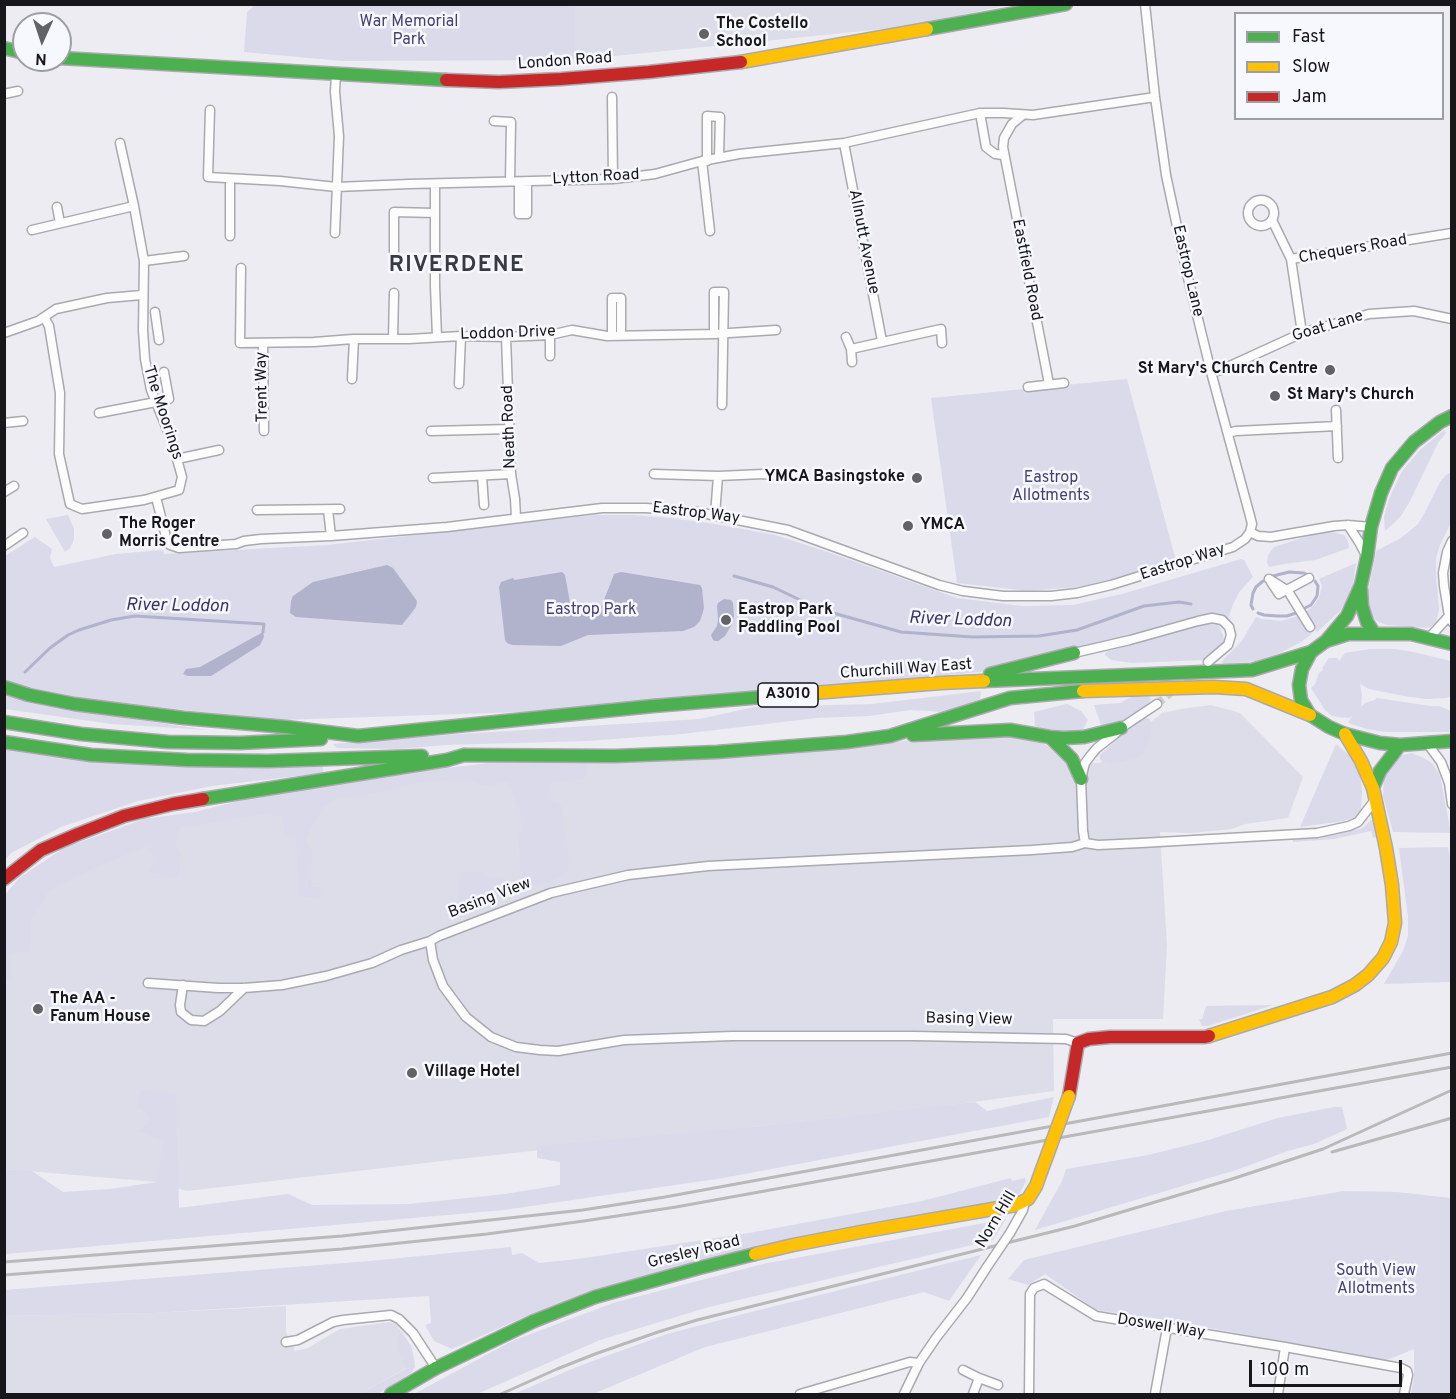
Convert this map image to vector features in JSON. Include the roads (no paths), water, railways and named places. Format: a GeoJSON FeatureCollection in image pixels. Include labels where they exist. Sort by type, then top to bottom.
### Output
{"type":"FeatureCollection","features":[{"type":"Feature","properties":{"kind":"main road","name":"London Road"},"geometry":{"type":"LineString","coordinates":[[72,59],[423,79],[499,82],[561,79],[749,61],[1066,4]]}},
{"type":"Feature","properties":{"kind":"main road"},"geometry":{"type":"LineString","coordinates":[[1310,715],[1300,700],[1299,686],[1302,669],[1311,652],[1326,641],[1347,616],[1361,585],[1371,527],[1381,493],[1396,463],[1406,450],[1423,435],[1452,416]]}},
{"type":"Feature","properties":{"kind":"main road"},"geometry":{"type":"LineString","coordinates":[[1361,585],[1362,606],[1374,633]]}},
{"type":"Feature","properties":{"kind":"main road"},"geometry":{"type":"LineString","coordinates":[[1326,641],[1348,634],[1403,633],[1452,644]]}},
{"type":"Feature","properties":{"kind":"main road","name":"Churchill Way East"},"geometry":{"type":"LineString","coordinates":[[358,736],[653,706],[941,683],[1252,670],[1311,652]]}},
{"type":"Feature","properties":{"kind":"main road"},"geometry":{"type":"LineString","coordinates":[[941,683],[1074,654]]}},
{"type":"Feature","properties":{"kind":"main road"},"geometry":{"type":"LineString","coordinates":[[4,687],[29,695],[74,704],[358,736]]}},
{"type":"Feature","properties":{"kind":"main road"},"geometry":{"type":"LineString","coordinates":[[890,736],[1010,699],[1065,692],[1214,687],[1246,690],[1310,715],[1345,734],[1380,743],[1400,745],[1452,741]]}},
{"type":"Feature","properties":{"kind":"main road"},"geometry":{"type":"LineString","coordinates":[[4,722],[81,734],[168,742],[240,743],[358,736]]}},
{"type":"Feature","properties":{"kind":"main road"},"geometry":{"type":"LineString","coordinates":[[4,742],[91,755],[197,761],[268,761],[465,755],[605,756],[717,752],[847,742],[890,736],[1010,730],[1050,737],[1084,737],[1121,728]]}},
{"type":"Feature","properties":{"kind":"main road","name":"Basing View"},"geometry":{"type":"LineString","coordinates":[[1078,1043],[1089,1039],[1110,1037],[1205,1037],[1332,997],[1355,985],[1368,975],[1383,958],[1389,949],[1395,923],[1392,885],[1374,794],[1361,761],[1345,734]]}},
{"type":"Feature","properties":{"kind":"main road"},"geometry":{"type":"LineString","coordinates":[[1050,737],[1072,759],[1081,779]]}},
{"type":"Feature","properties":{"kind":"main road","name":"Basing View"},"geometry":{"type":"LineString","coordinates":[[1374,794],[1380,771],[1400,745]]}},
{"type":"Feature","properties":{"kind":"main road"},"geometry":{"type":"LineString","coordinates":[[4,879],[41,850],[124,816],[173,804],[447,760],[465,755]]}},
{"type":"Feature","properties":{"kind":"main road","name":"Norn Hill"},"geometry":{"type":"LineString","coordinates":[[1025,1202],[1031,1195],[1041,1172],[1069,1096],[1078,1043]]}},
{"type":"Feature","properties":{"kind":"main road","name":"Gresley Road"},"geometry":{"type":"LineString","coordinates":[[391,1395],[436,1368],[534,1321],[595,1297],[794,1245],[1025,1202]]}},
{"type":"Feature","properties":{"kind":"street","name":"Eastrop Lane"},"geometry":{"type":"LineString","coordinates":[[1145,4],[1166,175],[1211,372],[1252,524],[1250,532]]}},
{"type":"Feature","properties":{"kind":"street"},"geometry":{"type":"LineString","coordinates":[[335,233],[339,136],[335,92],[336,73]]}},
{"type":"Feature","properties":{"kind":"street"},"geometry":{"type":"LineString","coordinates":[[4,94],[18,91]]}},
{"type":"Feature","properties":{"kind":"street"},"geometry":{"type":"LineString","coordinates":[[612,97],[613,179]]}},
{"type":"Feature","properties":{"kind":"street"},"geometry":{"type":"LineString","coordinates":[[1004,155],[995,154],[986,147],[980,113],[1033,115],[1155,97]]}},
{"type":"Feature","properties":{"kind":"street","name":"Lytton Road"},"geometry":{"type":"LineString","coordinates":[[210,110],[208,177],[336,187],[613,179],[655,174],[739,154],[844,143],[980,113]]}},
{"type":"Feature","properties":{"kind":"street","name":"Eastfield Road"},"geometry":{"type":"LineString","coordinates":[[1023,115],[1012,124],[1005,135],[1003,147],[1049,384]]}},
{"type":"Feature","properties":{"kind":"street"},"geometry":{"type":"LineString","coordinates":[[710,231],[705,161],[707,116],[720,117],[719,158]]}},
{"type":"Feature","properties":{"kind":"street"},"geometry":{"type":"LineString","coordinates":[[494,121],[510,122],[519,182]]}},
{"type":"Feature","properties":{"kind":"street","name":"The Moorings"},"geometry":{"type":"LineString","coordinates":[[44,317],[49,326],[60,393],[59,454],[70,504],[82,509],[144,500],[179,490],[182,477],[173,444],[152,390],[144,359],[142,295],[144,261],[120,143]]}},
{"type":"Feature","properties":{"kind":"street","name":"Allnutt Avenue"},"geometry":{"type":"LineString","coordinates":[[844,143],[882,341]]}},
{"type":"Feature","properties":{"kind":"street"},"geometry":{"type":"LineString","coordinates":[[230,179],[230,236]]}},
{"type":"Feature","properties":{"kind":"street"},"geometry":{"type":"LineString","coordinates":[[435,184],[437,337]]}},
{"type":"Feature","properties":{"kind":"street"},"geometry":{"type":"LineString","coordinates":[[32,230],[134,206]]}},
{"type":"Feature","properties":{"kind":"street"},"geometry":{"type":"LineString","coordinates":[[57,207],[60,223]]}},
{"type":"Feature","properties":{"kind":"street"},"geometry":{"type":"LineString","coordinates":[[394,252],[394,212],[435,213]]}},
{"type":"Feature","properties":{"kind":"street"},"geometry":{"type":"LineString","coordinates":[[1272,220],[1291,259]]}},
{"type":"Feature","properties":{"kind":"street","name":"Chequers Road"},"geometry":{"type":"LineString","coordinates":[[1302,333],[1291,259],[1452,233]]}},
{"type":"Feature","properties":{"kind":"street"},"geometry":{"type":"LineString","coordinates":[[144,261],[184,256]]}},
{"type":"Feature","properties":{"kind":"street","name":"Loddon Drive"},"geometry":{"type":"LineString","coordinates":[[241,268],[240,343],[461,336],[506,337],[550,335],[572,330],[607,336],[719,334],[776,330]]}},
{"type":"Feature","properties":{"kind":"street"},"geometry":{"type":"LineString","coordinates":[[393,339],[394,293]]}},
{"type":"Feature","properties":{"kind":"street"},"geometry":{"type":"LineString","coordinates":[[4,333],[31,324],[56,309],[107,298],[142,295]]}},
{"type":"Feature","properties":{"kind":"street","name":"Goat Lane"},"geometry":{"type":"LineString","coordinates":[[1211,372],[1221,370],[1302,333],[1369,314],[1414,311],[1452,319]]}},
{"type":"Feature","properties":{"kind":"street"},"geometry":{"type":"LineString","coordinates":[[155,312],[159,339]]}},
{"type":"Feature","properties":{"kind":"street"},"geometry":{"type":"LineString","coordinates":[[143,330],[157,326]]}},
{"type":"Feature","properties":{"kind":"street"},"geometry":{"type":"LineString","coordinates":[[851,349],[941,329],[942,343]]}},
{"type":"Feature","properties":{"kind":"street"},"geometry":{"type":"LineString","coordinates":[[719,334],[722,405]]}},
{"type":"Feature","properties":{"kind":"street"},"geometry":{"type":"LineString","coordinates":[[550,335],[550,356]]}},
{"type":"Feature","properties":{"kind":"street"},"geometry":{"type":"LineString","coordinates":[[459,384],[461,336]]}},
{"type":"Feature","properties":{"kind":"street","name":"Neath Road"},"geometry":{"type":"LineString","coordinates":[[506,337],[511,474],[516,517]]}},
{"type":"Feature","properties":{"kind":"street"},"geometry":{"type":"LineString","coordinates":[[846,337],[851,349],[852,362]]}},
{"type":"Feature","properties":{"kind":"street"},"geometry":{"type":"LineString","coordinates":[[352,379],[354,339]]}},
{"type":"Feature","properties":{"kind":"street","name":"Trent Way"},"geometry":{"type":"LineString","coordinates":[[262,343],[264,431]]}},
{"type":"Feature","properties":{"kind":"street"},"geometry":{"type":"LineString","coordinates":[[164,372],[169,399]]}},
{"type":"Feature","properties":{"kind":"street"},"geometry":{"type":"LineString","coordinates":[[1028,387],[1064,383]]}},
{"type":"Feature","properties":{"kind":"street"},"geometry":{"type":"LineString","coordinates":[[152,390],[166,384]]}},
{"type":"Feature","properties":{"kind":"street"},"geometry":{"type":"LineString","coordinates":[[99,414],[156,402]]}},
{"type":"Feature","properties":{"kind":"street"},"geometry":{"type":"LineString","coordinates":[[1336,410],[1338,458]]}},
{"type":"Feature","properties":{"kind":"street"},"geometry":{"type":"LineString","coordinates":[[4,423],[23,421]]}},
{"type":"Feature","properties":{"kind":"street"},"geometry":{"type":"LineString","coordinates":[[1228,433],[1337,426]]}},
{"type":"Feature","properties":{"kind":"street"},"geometry":{"type":"LineString","coordinates":[[431,431],[510,429]]}},
{"type":"Feature","properties":{"kind":"street"},"geometry":{"type":"LineString","coordinates":[[177,459],[219,450]]}},
{"type":"Feature","properties":{"kind":"street"},"geometry":{"type":"LineString","coordinates":[[433,478],[511,474]]}},
{"type":"Feature","properties":{"kind":"street"},"geometry":{"type":"LineString","coordinates":[[654,474],[718,476],[763,474],[792,477]]}},
{"type":"Feature","properties":{"kind":"street"},"geometry":{"type":"LineString","coordinates":[[482,476],[484,505]]}},
{"type":"Feature","properties":{"kind":"street"},"geometry":{"type":"LineString","coordinates":[[715,515],[718,476]]}},
{"type":"Feature","properties":{"kind":"street"},"geometry":{"type":"LineString","coordinates":[[4,492],[14,486]]}},
{"type":"Feature","properties":{"kind":"street","name":"Eastrop Way"},"geometry":{"type":"LineString","coordinates":[[156,497],[167,542],[179,548],[236,544],[261,539],[331,536],[447,526],[584,509],[646,508],[715,515],[788,530],[939,585],[963,591],[1004,596],[1051,596],[1112,585],[1233,547],[1245,539],[1250,532]]}},
{"type":"Feature","properties":{"kind":"street"},"geometry":{"type":"LineString","coordinates":[[256,510],[340,509]]}},
{"type":"Feature","properties":{"kind":"street"},"geometry":{"type":"LineString","coordinates":[[328,510],[331,536]]}},
{"type":"Feature","properties":{"kind":"street"},"geometry":{"type":"LineString","coordinates":[[1348,525],[1367,557]]}},
{"type":"Feature","properties":{"kind":"street"},"geometry":{"type":"LineString","coordinates":[[1250,532],[1258,536],[1271,537],[1320,527],[1348,525],[1371,527]]}},
{"type":"Feature","properties":{"kind":"street"},"geometry":{"type":"LineString","coordinates":[[4,546],[23,532]]}},
{"type":"Feature","properties":{"kind":"street"},"geometry":{"type":"LineString","coordinates":[[1429,638],[1450,619],[1443,573],[1447,552],[1452,541]]}},
{"type":"Feature","properties":{"kind":"street"},"geometry":{"type":"LineString","coordinates":[[1309,578],[1286,590],[1310,627]]}},
{"type":"Feature","properties":{"kind":"street"},"geometry":{"type":"LineString","coordinates":[[1074,654],[1198,621],[1212,618],[1222,620],[1229,627],[1231,635],[1228,645],[1208,662]]}},
{"type":"Feature","properties":{"kind":"street"},"geometry":{"type":"LineString","coordinates":[[1085,843],[1081,779],[1085,763],[1121,728],[1157,704]]}},
{"type":"Feature","properties":{"kind":"street"},"geometry":{"type":"LineString","coordinates":[[1427,743],[1441,762],[1450,780],[1452,804]]}},
{"type":"Feature","properties":{"kind":"street","name":"Basing View"},"geometry":{"type":"LineString","coordinates":[[148,983],[244,988],[282,985],[326,976],[372,963],[400,950],[430,941],[551,893],[628,875],[708,866],[1032,850],[1072,847],[1085,843],[1098,845],[1280,836],[1317,832],[1339,829],[1358,822],[1374,794]]}},
{"type":"Feature","properties":{"kind":"street","name":"Basing View"},"geometry":{"type":"LineString","coordinates":[[430,941],[433,960],[443,986],[466,1017],[491,1037],[516,1047],[558,1051],[624,1040],[761,1036],[1066,1039],[1078,1043]]}},
{"type":"Feature","properties":{"kind":"street"},"geometry":{"type":"LineString","coordinates":[[183,985],[181,1012],[191,1020],[204,1021],[220,1011],[244,988]]}},
{"type":"Feature","properties":{"kind":"street","name":"Norn Hill"},"geometry":{"type":"LineString","coordinates":[[903,1395],[919,1363],[968,1298],[1010,1233],[1025,1202]]}},
{"type":"Feature","properties":{"kind":"street","name":"Doswell Way"},"geometry":{"type":"LineString","coordinates":[[1029,1395],[1032,1290],[1047,1284],[1096,1316],[1404,1369],[1408,1376],[1404,1395]]}},
{"type":"Feature","properties":{"kind":"street"},"geometry":{"type":"LineString","coordinates":[[286,1342],[298,1340],[333,1322],[391,1315],[399,1319],[413,1333],[436,1368]]}},
{"type":"Feature","properties":{"kind":"street"},"geometry":{"type":"LineString","coordinates":[[1155,1395],[1167,1328]]}},
{"type":"Feature","properties":{"kind":"street"},"geometry":{"type":"LineString","coordinates":[[1278,1395],[1285,1347]]}},
{"type":"Feature","properties":{"kind":"street"},"geometry":{"type":"LineString","coordinates":[[800,1395],[910,1362],[919,1363]]}},
{"type":"Feature","properties":{"kind":"street"},"geometry":{"type":"LineString","coordinates":[[963,1370],[998,1385]]}},
{"type":"Feature","properties":{"kind":"street"},"geometry":{"type":"LineString","coordinates":[[973,1395],[979,1378]]}},
{"type":"Feature","properties":{"kind":"waterway"},"geometry":{"type":"LineString","coordinates":[[1273,576],[1289,572],[1307,575]]}},
{"type":"Feature","properties":{"kind":"waterway","name":"River Loddon"},"geometry":{"type":"LineString","coordinates":[[734,576],[773,587],[819,609],[901,632],[972,637],[1039,636],[1077,630],[1144,606],[1179,602],[1191,604]]}},
{"type":"Feature","properties":{"kind":"waterway"},"geometry":{"type":"LineString","coordinates":[[1253,609],[1251,605],[1253,593],[1263,581]]}},
{"type":"Feature","properties":{"kind":"waterway"},"geometry":{"type":"LineString","coordinates":[[1305,608],[1311,605],[1317,596],[1318,586],[1315,581]]}},
{"type":"Feature","properties":{"kind":"waterway"},"geometry":{"type":"LineString","coordinates":[[1258,613],[1277,616],[1296,613]]}},
{"type":"Feature","properties":{"kind":"waterway","name":"River Loddon"},"geometry":{"type":"LineString","coordinates":[[25,672],[50,648],[68,635],[111,620],[135,616],[264,624],[263,632]]}},
{"type":"Feature","properties":{"kind":"tunnel"},"geometry":{"type":"LineString","coordinates":[[1157,704],[1194,673]]}},
{"type":"Feature","properties":{"kind":"railway"},"geometry":{"type":"LineString","coordinates":[[4,1262],[342,1236],[583,1210],[1452,1053]]}},
{"type":"Feature","properties":{"kind":"railway"},"geometry":{"type":"LineString","coordinates":[[4,1275],[342,1249],[584,1221],[676,1207],[1452,1067]]}},
{"type":"Feature","properties":{"kind":"railway"},"geometry":{"type":"LineString","coordinates":[[501,1394],[595,1354],[697,1320],[1075,1226],[1229,1180],[1323,1149],[1452,1090]]}},
{"type":"Feature","properties":{"kind":"railway"},"geometry":{"type":"LineString","coordinates":[[1332,1152],[1452,1118]]}},
{"type":"Feature","properties":{"kind":"place","name":"The Costello School"},"geometry":{"type":"Point","coordinates":[704,34]}},
{"type":"Feature","properties":{"kind":"place","name":"St Mary's Church Centre"},"geometry":{"type":"Point","coordinates":[1330,370]}},
{"type":"Feature","properties":{"kind":"place","name":"St Mary's Church"},"geometry":{"type":"Point","coordinates":[1275,396]}},
{"type":"Feature","properties":{"kind":"place","name":"YMCA Basingstoke"},"geometry":{"type":"Point","coordinates":[917,478]}},
{"type":"Feature","properties":{"kind":"place","name":"YMCA"},"geometry":{"type":"Point","coordinates":[908,526]}},
{"type":"Feature","properties":{"kind":"place","name":"The Roger Morris Centre"},"geometry":{"type":"Point","coordinates":[107,534]}},
{"type":"Feature","properties":{"kind":"place","name":"Eastrop Park Paddling Pool"},"geometry":{"type":"Point","coordinates":[726,620]}},
{"type":"Feature","properties":{"kind":"place","name":"The AA - Fanum House"},"geometry":{"type":"Point","coordinates":[38,1009]}},
{"type":"Feature","properties":{"kind":"place","name":"Village Hotel"},"geometry":{"type":"Point","coordinates":[412,1073]}},
{"type":"Feature","properties":{"kind":"district","name":"RIVERDENE"},"geometry":{"type":"Point","coordinates":[457,267]}},
{"type":"Feature","properties":{"kind":"park label","name":"War Memorial Park"},"geometry":{"type":"Point","coordinates":[409,32]}},
{"type":"Feature","properties":{"kind":"park label","name":"Eastrop Allotments"},"geometry":{"type":"Point","coordinates":[1051,488]}},
{"type":"Feature","properties":{"kind":"park label","name":"Eastrop Park"},"geometry":{"type":"Point","coordinates":[591,611]}},
{"type":"Feature","properties":{"kind":"park label","name":"South View Allotments"},"geometry":{"type":"Point","coordinates":[1376,1281]}}]}
